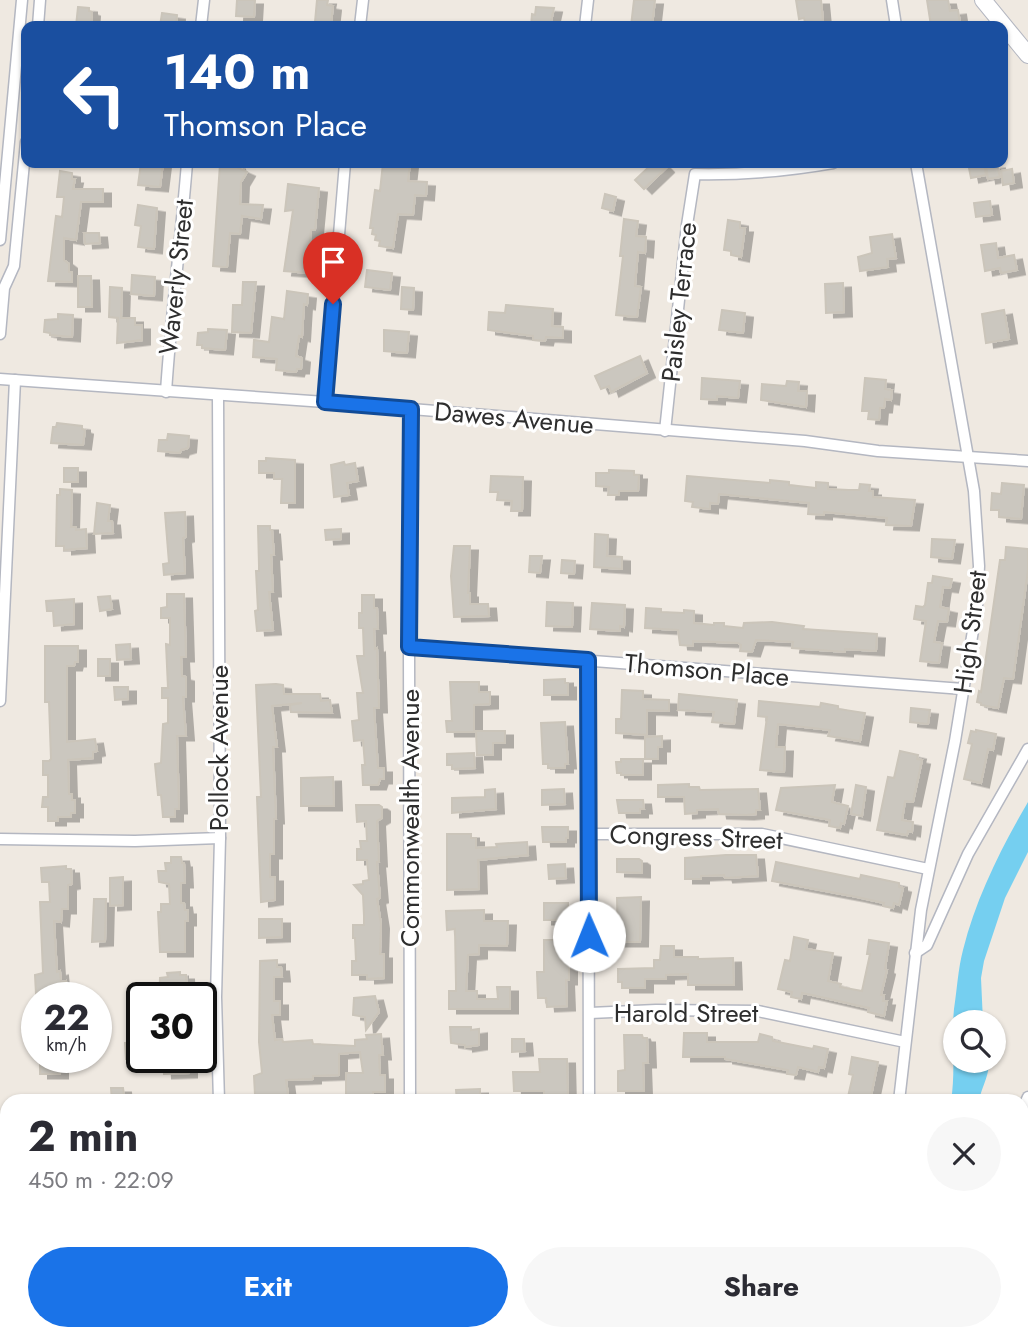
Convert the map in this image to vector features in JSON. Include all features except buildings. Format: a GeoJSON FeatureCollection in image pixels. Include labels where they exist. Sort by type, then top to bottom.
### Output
{"type":"FeatureCollection","features":[{"type":"Feature","properties":{"kind":"street"},"geometry":{"type":"LineString","coordinates":[[21,21],[22,0]]}},
{"type":"Feature","properties":{"kind":"street"},"geometry":{"type":"LineString","coordinates":[[38,21],[40,0]]}},
{"type":"Feature","properties":{"kind":"street"},"geometry":{"type":"LineString","coordinates":[[202,21],[204,0]]}},
{"type":"Feature","properties":{"kind":"street"},"geometry":{"type":"LineString","coordinates":[[361,21],[363,0]]}},
{"type":"Feature","properties":{"kind":"street"},"geometry":{"type":"LineString","coordinates":[[586,21],[588,0]]}},
{"type":"Feature","properties":{"kind":"street"},"geometry":{"type":"LineString","coordinates":[[891,0],[894,21]]}},
{"type":"Feature","properties":{"kind":"street"},"geometry":{"type":"LineString","coordinates":[[983,0],[1000,21]]}},
{"type":"Feature","properties":{"kind":"street"},"geometry":{"type":"LineString","coordinates":[[1008,31],[1028,55]]}},
{"type":"Feature","properties":{"kind":"street"},"geometry":{"type":"LineString","coordinates":[[0,240],[20,74],[21,37]]}},
{"type":"Feature","properties":{"kind":"street"},"geometry":{"type":"LineString","coordinates":[[0,334],[4,288],[14,266],[23,168]]}},
{"type":"Feature","properties":{"kind":"street","name":"Waverly Street"},"geometry":{"type":"LineString","coordinates":[[166,392],[170,323],[181,241],[187,168]]}},
{"type":"Feature","properties":{"kind":"street"},"geometry":{"type":"LineString","coordinates":[[325,402],[345,168]]}},
{"type":"Feature","properties":{"kind":"street","name":"Paisley Terrace"},"geometry":{"type":"LineString","coordinates":[[665,431],[695,174],[802,168]]}},
{"type":"Feature","properties":{"kind":"street","name":"High Street"},"geometry":{"type":"LineString","coordinates":[[900,1094],[915,953],[977,606],[979,566],[978,527],[917,168]]}},
{"type":"Feature","properties":{"kind":"street"},"geometry":{"type":"LineString","coordinates":[[0,273],[4,288]]}},
{"type":"Feature","properties":{"kind":"street","name":"Dawes Avenue"},"geometry":{"type":"LineString","coordinates":[[0,379],[325,402],[805,441],[878,451],[1028,461]]}},
{"type":"Feature","properties":{"kind":"street"},"geometry":{"type":"LineString","coordinates":[[0,701],[15,380]]}},
{"type":"Feature","properties":{"kind":"street","name":"Pollock Avenue"},"geometry":{"type":"LineString","coordinates":[[218,395],[220,838],[216,997],[219,1094]]}},
{"type":"Feature","properties":{"kind":"street","name":"Commonwealth Avenue"},"geometry":{"type":"LineString","coordinates":[[411,409],[411,1094]]}},
{"type":"Feature","properties":{"kind":"street","name":"Thomson Place"},"geometry":{"type":"LineString","coordinates":[[409,647],[963,689]]}},
{"type":"Feature","properties":{"kind":"street"},"geometry":{"type":"LineString","coordinates":[[588,660],[589,1094]]}},
{"type":"Feature","properties":{"kind":"street"},"geometry":{"type":"LineString","coordinates":[[915,953],[927,945],[968,854],[1028,749]]}},
{"type":"Feature","properties":{"kind":"street","name":"Congress Street"},"geometry":{"type":"LineString","coordinates":[[587,834],[762,834],[929,869]]}},
{"type":"Feature","properties":{"kind":"street"},"geometry":{"type":"LineString","coordinates":[[0,839],[135,841],[220,838]]}},
{"type":"Feature","properties":{"kind":"street","name":"Harold Street"},"geometry":{"type":"LineString","coordinates":[[590,1013],[656,1010],[758,1011],[905,1042]]}},
{"type":"Feature","properties":{"kind":"water"},"geometry":{"type":"Polygon","coordinates":[[[1028,802],[1028,852],[1005,898],[984,961],[981,978],[982,1010],[954,1010],[963,950],[990,874],[1028,802]]]}},
{"type":"Feature","properties":{"kind":"water"},"geometry":{"type":"Polygon","coordinates":[[[953,1073],[988,1073],[981,1094],[952,1094],[953,1073]]]}},
{"type":"Feature","properties":{"kind":"route"},"geometry":{"type":"LineString","coordinates":[[333,304],[325,402],[411,409],[409,647],[588,660],[589,936]]}}]}
